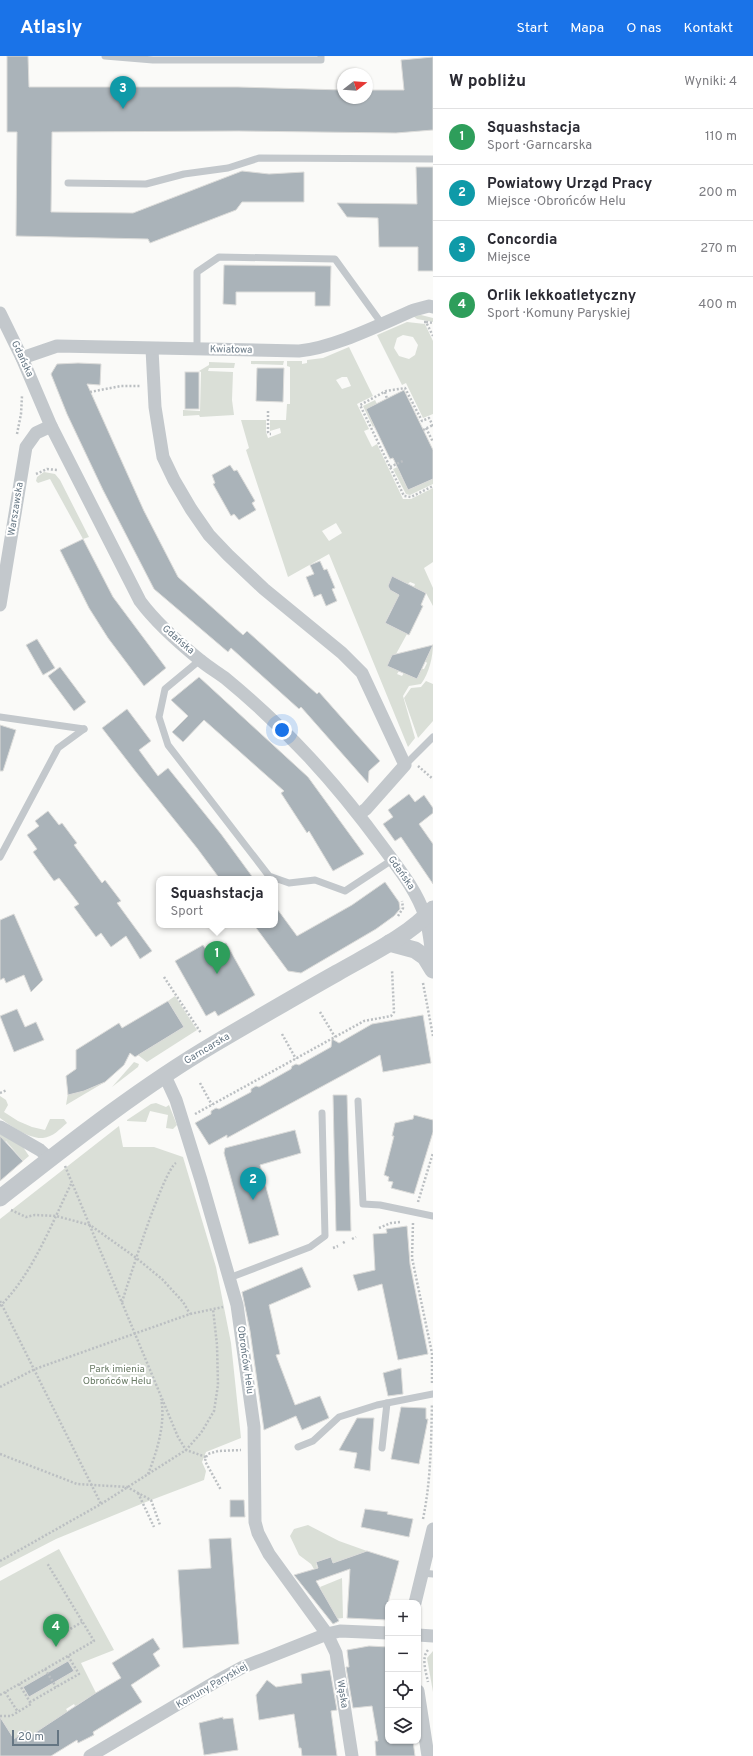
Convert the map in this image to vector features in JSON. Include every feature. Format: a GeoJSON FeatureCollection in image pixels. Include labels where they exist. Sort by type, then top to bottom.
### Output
{"type":"FeatureCollection","features":[{"type":"Feature","properties":{"kind":"street","name":"Kwiatowa"},"geometry":{"type":"LineString","coordinates":[[22,358],[57,346],[152,349],[310,350],[382,324],[414,310],[429,306],[433,307]]}},
{"type":"Feature","properties":{"kind":"street","name":"Gdańska"},"geometry":{"type":"LineString","coordinates":[[0,313],[22,358],[51,426],[140,601],[150,615],[200,660],[224,677],[295,741],[359,814],[429,913],[433,966]]}},
{"type":"Feature","properties":{"kind":"street"},"geometry":{"type":"LineString","coordinates":[[152,349],[155,407],[163,457],[174,480],[191,509],[209,535],[228,555],[264,589],[342,654],[362,673],[408,763],[359,814]]}},
{"type":"Feature","properties":{"kind":"street","name":"Warszawska"},"geometry":{"type":"LineString","coordinates":[[0,605],[26,447],[36,433],[51,426]]}},
{"type":"Feature","properties":{"kind":"street","name":"Garncarska"},"geometry":{"type":"LineString","coordinates":[[4,1204],[57,1161],[110,1113],[165,1076],[290,999],[389,943],[429,913]]}},
{"type":"Feature","properties":{"kind":"street"},"geometry":{"type":"LineString","coordinates":[[389,943],[415,950],[425,957],[428,974]]}},
{"type":"Feature","properties":{"kind":"street","name":"Obrońców Helu"},"geometry":{"type":"LineString","coordinates":[[165,1076],[176,1100],[237,1305],[254,1427],[255,1522],[258,1533],[269,1554],[327,1634]]}},
{"type":"Feature","properties":{"kind":"street"},"geometry":{"type":"LineString","coordinates":[[0,1127],[57,1161]]}},
{"type":"Feature","properties":{"kind":"street"},"geometry":{"type":"LineString","coordinates":[[416,1600],[427,1574],[427,1527]]}},
{"type":"Feature","properties":{"kind":"street","name":"Komuny Paryskiej"},"geometry":{"type":"LineString","coordinates":[[90,1756],[244,1667],[327,1634],[340,1631],[385,1634]]}},
{"type":"Feature","properties":{"kind":"street","name":"Wąska"},"geometry":{"type":"LineString","coordinates":[[327,1634],[336,1653],[352,1756]]}},
{"type":"Feature","properties":{"kind":"street"},"geometry":{"type":"LineString","coordinates":[[421,1635],[433,1636]]}},
{"type":"Feature","properties":{"kind":"street"},"geometry":{"type":"LineString","coordinates":[[424,1688],[428,1756]]}},
{"type":"Feature","properties":{"kind":"lane"},"geometry":{"type":"LineString","coordinates":[[105,56],[134,57],[153,60],[321,60],[321,56]]}},
{"type":"Feature","properties":{"kind":"lane"},"geometry":{"type":"LineString","coordinates":[[68,183],[146,184],[184,174],[228,168],[259,158],[433,159]]}},
{"type":"Feature","properties":{"kind":"lane"},"geometry":{"type":"LineString","coordinates":[[197,349],[198,272],[219,257],[335,260],[382,324]]}},
{"type":"Feature","properties":{"kind":"lane"},"geometry":{"type":"LineString","coordinates":[[200,660],[165,688],[159,716],[168,745],[269,876]]}},
{"type":"Feature","properties":{"kind":"lane"},"geometry":{"type":"LineString","coordinates":[[0,717],[84,729],[58,748],[0,857]]}},
{"type":"Feature","properties":{"kind":"lane"},"geometry":{"type":"LineString","coordinates":[[408,763],[433,737]]}},
{"type":"Feature","properties":{"kind":"lane"},"geometry":{"type":"LineString","coordinates":[[278,879],[289,883],[315,880],[345,891],[392,860]]}},
{"type":"Feature","properties":{"kind":"lane"},"geometry":{"type":"LineString","coordinates":[[358,1101],[363,1204],[380,1205],[433,1216]]}},
{"type":"Feature","properties":{"kind":"lane"},"geometry":{"type":"LineString","coordinates":[[229,1278],[310,1247],[325,1236],[322,1112]]}},
{"type":"Feature","properties":{"kind":"lane"},"geometry":{"type":"LineString","coordinates":[[298,1447],[313,1441],[339,1417],[387,1403],[433,1394]]}},
{"type":"Feature","properties":{"kind":"lane"},"geometry":{"type":"LineString","coordinates":[[382,1448],[387,1403]]}},
{"type":"Feature","properties":{"kind":"path"},"geometry":{"type":"LineString","coordinates":[[421,322],[433,323]]}},
{"type":"Feature","properties":{"kind":"path"},"geometry":{"type":"LineString","coordinates":[[426,322],[433,336]]}},
{"type":"Feature","properties":{"kind":"path"},"geometry":{"type":"LineString","coordinates":[[90,392],[121,386],[145,386]]}},
{"type":"Feature","properties":{"kind":"path"},"geometry":{"type":"LineString","coordinates":[[433,442],[425,429],[433,425],[429,418],[422,421],[406,388],[395,388],[360,405],[404,496],[412,497],[433,486]]}},
{"type":"Feature","properties":{"kind":"path"},"geometry":{"type":"LineString","coordinates":[[385,392],[388,399]]}},
{"type":"Feature","properties":{"kind":"path"},"geometry":{"type":"LineString","coordinates":[[17,436],[21,414],[22,393]]}},
{"type":"Feature","properties":{"kind":"path"},"geometry":{"type":"LineString","coordinates":[[268,412],[268,432],[271,434]]}},
{"type":"Feature","properties":{"kind":"path"},"geometry":{"type":"LineString","coordinates":[[390,467],[402,461]]}},
{"type":"Feature","properties":{"kind":"path"},"geometry":{"type":"LineString","coordinates":[[408,763],[433,779]]}},
{"type":"Feature","properties":{"kind":"path"},"geometry":{"type":"LineString","coordinates":[[190,1117],[364,1021],[392,1016],[394,1012],[392,970]]}},
{"type":"Feature","properties":{"kind":"path"},"geometry":{"type":"LineString","coordinates":[[428,974],[433,1036]]}},
{"type":"Feature","properties":{"kind":"path"},"geometry":{"type":"LineString","coordinates":[[164,977],[202,1034]]}},
{"type":"Feature","properties":{"kind":"path"},"geometry":{"type":"LineString","coordinates":[[320,1012],[334,1037]]}},
{"type":"Feature","properties":{"kind":"path"},"geometry":{"type":"LineString","coordinates":[[282,1034],[296,1059]]}},
{"type":"Feature","properties":{"kind":"path"},"geometry":{"type":"LineString","coordinates":[[200,1083],[212,1105]]}},
{"type":"Feature","properties":{"kind":"path"},"geometry":{"type":"LineString","coordinates":[[0,1093],[7,1090]]}},
{"type":"Feature","properties":{"kind":"path"},"geometry":{"type":"LineString","coordinates":[[427,1527],[431,1460],[433,1354],[412,1258],[412,1226],[433,1153]]}},
{"type":"Feature","properties":{"kind":"path"},"geometry":{"type":"LineString","coordinates":[[57,1161],[72,1183],[178,1437],[186,1450],[206,1457]]}},
{"type":"Feature","properties":{"kind":"path"},"geometry":{"type":"LineString","coordinates":[[122,1302],[155,1204],[173,1164],[176,1163]]}},
{"type":"Feature","properties":{"kind":"path"},"geometry":{"type":"LineString","coordinates":[[72,1183],[42,1246],[12,1293],[0,1304],[35,1369],[90,1485],[102,1504]]}},
{"type":"Feature","properties":{"kind":"path"},"geometry":{"type":"LineString","coordinates":[[4,1204],[26,1217],[36,1215],[56,1216],[90,1225],[162,1279],[183,1302],[190,1314]]}},
{"type":"Feature","properties":{"kind":"path"},"geometry":{"type":"LineString","coordinates":[[378,1228],[395,1222],[406,1223],[412,1226]]}},
{"type":"Feature","properties":{"kind":"path"},"geometry":{"type":"LineString","coordinates":[[352,1239],[356,1237]]}},
{"type":"Feature","properties":{"kind":"path"},"geometry":{"type":"LineString","coordinates":[[333,1248],[338,1246]]}},
{"type":"Feature","properties":{"kind":"path"},"geometry":{"type":"LineString","coordinates":[[0,1387],[35,1369],[190,1314],[228,1307]]}},
{"type":"Feature","properties":{"kind":"path"},"geometry":{"type":"LineString","coordinates":[[0,1561],[102,1504],[186,1450],[201,1433],[214,1411],[218,1385],[217,1345],[213,1309]]}},
{"type":"Feature","properties":{"kind":"path"},"geometry":{"type":"LineString","coordinates":[[148,1474],[158,1446],[161,1422],[161,1401],[157,1387]]}},
{"type":"Feature","properties":{"kind":"path"},"geometry":{"type":"LineString","coordinates":[[220,1490],[205,1461],[206,1457],[208,1454],[218,1451],[246,1450]]}},
{"type":"Feature","properties":{"kind":"path"},"geometry":{"type":"LineString","coordinates":[[0,1454],[77,1484],[127,1487],[151,1500],[160,1525]]}},
{"type":"Feature","properties":{"kind":"path"},"geometry":{"type":"LineString","coordinates":[[138,1493],[154,1527]]}},
{"type":"Feature","properties":{"kind":"path"},"geometry":{"type":"LineString","coordinates":[[0,1694],[94,1641],[46,1563]]}},
{"type":"Feature","properties":{"kind":"path"},"geometry":{"type":"LineString","coordinates":[[67,1631],[82,1622]]}},
{"type":"Feature","properties":{"kind":"path"},"geometry":{"type":"LineString","coordinates":[[424,1688],[425,1654],[433,1646]]}},
{"type":"Feature","properties":{"kind":"path"},"geometry":{"type":"LineString","coordinates":[[0,1716],[11,1716],[31,1704],[30,1702],[79,1674],[68,1656]]}},
{"type":"Feature","properties":{"kind":"path"},"geometry":{"type":"LineString","coordinates":[[45,1669],[56,1688]]}},
{"type":"Feature","properties":{"kind":"path"},"geometry":{"type":"LineString","coordinates":[[19,1684],[30,1702]]}},
{"type":"Feature","properties":{"kind":"path"},"geometry":{"type":"LineString","coordinates":[[5,1692],[18,1712]]}},
{"type":"Feature","properties":{"kind":"green space"},"geometry":{"type":"Polygon","coordinates":[[[421,315],[433,318],[433,322],[417,319],[413,316],[421,315]]]}},
{"type":"Feature","properties":{"kind":"green space"},"geometry":{"type":"Polygon","coordinates":[[[407,322],[425,324],[433,341],[433,414],[423,418],[406,383],[402,385],[377,335],[407,322]],[[403,335],[397,338],[394,348],[399,356],[409,359],[415,355],[418,345],[413,337],[403,335]]]}},
{"type":"Feature","properties":{"kind":"green space"},"geometry":{"type":"Polygon","coordinates":[[[349,347],[373,396],[357,404],[369,429],[364,431],[372,447],[377,444],[403,499],[411,499],[433,488],[433,562],[424,568],[433,588],[433,606],[426,593],[414,587],[415,584],[410,582],[408,584],[393,577],[388,586],[390,590],[402,596],[391,610],[385,623],[407,634],[396,654],[392,656],[388,666],[399,671],[397,674],[402,676],[404,673],[417,679],[421,669],[424,669],[427,663],[425,661],[433,644],[430,665],[424,680],[421,684],[409,686],[403,696],[415,738],[408,747],[329,554],[288,577],[246,450],[249,448],[241,420],[266,420],[266,432],[268,438],[281,433],[280,428],[270,431],[270,420],[286,420],[287,404],[290,404],[290,367],[287,366],[287,361],[302,361],[302,364],[307,363],[307,360],[323,358],[349,347]],[[342,377],[336,380],[342,389],[351,386],[347,377],[342,377]],[[336,523],[322,531],[329,541],[342,533],[336,523]]]}},
{"type":"Feature","properties":{"kind":"green space"},"geometry":{"type":"Polygon","coordinates":[[[251,361],[284,361],[283,365],[251,364],[251,361]]]}},
{"type":"Feature","properties":{"kind":"green space"},"geometry":{"type":"Polygon","coordinates":[[[209,362],[235,363],[234,368],[209,368],[208,371],[233,372],[232,400],[234,415],[200,417],[199,415],[183,416],[183,410],[200,411],[201,372],[199,371],[209,365],[209,362]]]}},
{"type":"Feature","properties":{"kind":"green space"},"geometry":{"type":"Polygon","coordinates":[[[375,400],[377,404],[373,427],[363,406],[375,400]]]}},
{"type":"Feature","properties":{"kind":"green space"},"geometry":{"type":"Polygon","coordinates":[[[404,464],[400,474],[408,490],[433,479],[433,484],[410,495],[406,494],[393,469],[404,464]]]}},
{"type":"Feature","properties":{"kind":"green space"},"geometry":{"type":"Polygon","coordinates":[[[44,472],[55,474],[60,480],[89,537],[83,539],[50,479],[38,483],[36,481],[37,477],[44,472]]]}},
{"type":"Feature","properties":{"kind":"green space"},"geometry":{"type":"Polygon","coordinates":[[[426,681],[433,684],[433,721],[418,738],[404,698],[411,688],[421,687],[426,681]]]}},
{"type":"Feature","properties":{"kind":"green space"},"geometry":{"type":"Polygon","coordinates":[[[175,996],[197,1030],[147,1062],[138,1055],[184,1027],[168,1001],[175,996]]]}},
{"type":"Feature","properties":{"kind":"green space"},"geometry":{"type":"Polygon","coordinates":[[[134,1062],[139,1064],[138,1067],[112,1087],[134,1062]]]}},
{"type":"Feature","properties":{"kind":"green space"},"geometry":{"type":"Polygon","coordinates":[[[105,1082],[66,1105],[68,1093],[84,1091],[105,1082]]]}},
{"type":"Feature","properties":{"kind":"green space"},"geometry":{"type":"Polygon","coordinates":[[[0,1096],[6,1100],[8,1105],[4,1112],[18,1121],[32,1127],[45,1130],[50,1119],[64,1119],[67,1123],[47,1137],[38,1138],[26,1134],[0,1118],[0,1096]]]}},
{"type":"Feature","properties":{"kind":"green space"},"geometry":{"type":"Polygon","coordinates":[[[156,1103],[166,1107],[169,1105],[177,1125],[173,1129],[166,1128],[168,1115],[150,1111],[146,1122],[127,1121],[151,1104],[156,1103]]]}},
{"type":"Feature","properties":{"kind":"green space","name":"Park imienia Obrońców Helu"},"geometry":{"type":"Polygon","coordinates":[[[119,1126],[123,1147],[154,1147],[183,1157],[216,1267],[231,1343],[241,1438],[206,1452],[202,1462],[206,1471],[204,1480],[56,1539],[0,1568],[0,1219],[119,1126]]]}},
{"type":"Feature","properties":{"kind":"green space"},"geometry":{"type":"Polygon","coordinates":[[[0,1134],[23,1147],[29,1156],[23,1161],[6,1141],[0,1146],[0,1134]]]}},
{"type":"Feature","properties":{"kind":"green space"},"geometry":{"type":"Polygon","coordinates":[[[308,1525],[339,1541],[367,1551],[333,1563],[330,1557],[316,1562],[317,1568],[314,1569],[311,1564],[299,1555],[290,1536],[294,1529],[308,1525]]]}},
{"type":"Feature","properties":{"kind":"green space"},"geometry":{"type":"Polygon","coordinates":[[[59,1549],[114,1650],[81,1663],[96,1693],[75,1706],[74,1704],[66,1709],[68,1712],[30,1736],[26,1731],[14,1739],[0,1718],[0,1581],[59,1549]]]}},
{"type":"Feature","properties":{"kind":"green space"},"geometry":{"type":"Polygon","coordinates":[[[342,1578],[343,1618],[335,1619],[320,1587],[342,1578]]]}},
{"type":"Feature","properties":{"kind":"green space"},"geometry":{"type":"Polygon","coordinates":[[[433,1651],[433,1692],[427,1658],[433,1651]]]}},
{"type":"Feature","properties":{"kind":"building"},"geometry":{"type":"Polygon","coordinates":[[[7,56],[28,56],[29,87],[238,87],[337,90],[337,104],[373,104],[373,90],[404,90],[401,60],[433,57],[433,130],[396,133],[238,131],[52,132],[51,212],[133,213],[242,171],[269,174],[304,172],[304,202],[242,202],[236,210],[150,243],[148,239],[16,236],[17,132],[7,132],[7,56]]]}},
{"type":"Feature","properties":{"kind":"building"},"geometry":{"type":"Polygon","coordinates":[[[416,167],[433,167],[433,271],[418,271],[418,247],[379,247],[378,218],[347,217],[337,203],[417,204],[416,167]]]}},
{"type":"Feature","properties":{"kind":"building"},"geometry":{"type":"Polygon","coordinates":[[[224,265],[331,266],[330,306],[315,306],[315,292],[236,292],[236,305],[223,304],[224,265]]]}},
{"type":"Feature","properties":{"kind":"building"},"geometry":{"type":"Polygon","coordinates":[[[57,364],[101,364],[100,385],[87,384],[144,511],[178,577],[243,635],[247,631],[317,694],[319,692],[380,761],[369,771],[368,783],[301,707],[299,709],[231,648],[228,652],[154,589],[103,490],[67,414],[51,374],[57,364]]]}},
{"type":"Feature","properties":{"kind":"building"},"geometry":{"type":"Polygon","coordinates":[[[257,368],[284,368],[283,402],[256,401],[257,368]]]}},
{"type":"Feature","properties":{"kind":"building"},"geometry":{"type":"Polygon","coordinates":[[[185,372],[199,372],[199,409],[185,409],[185,372]]]}},
{"type":"Feature","properties":{"kind":"building"},"geometry":{"type":"Polygon","coordinates":[[[404,390],[433,450],[433,479],[408,490],[393,458],[390,459],[366,409],[404,390]]]}},
{"type":"Feature","properties":{"kind":"building"},"geometry":{"type":"Polygon","coordinates":[[[230,465],[234,471],[237,470],[255,501],[252,503],[256,510],[239,520],[234,514],[231,516],[213,484],[215,483],[212,475],[230,465]]]}},
{"type":"Feature","properties":{"kind":"building"},"geometry":{"type":"Polygon","coordinates":[[[83,539],[113,597],[166,668],[144,686],[108,638],[89,608],[60,550],[83,539]]]}},
{"type":"Feature","properties":{"kind":"building"},"geometry":{"type":"Polygon","coordinates":[[[320,561],[324,570],[327,569],[335,588],[332,589],[337,601],[326,606],[321,594],[314,597],[306,577],[314,574],[310,565],[320,561]]]}},
{"type":"Feature","properties":{"kind":"building"},"geometry":{"type":"Polygon","coordinates":[[[392,576],[426,593],[421,605],[423,606],[409,635],[385,623],[399,595],[390,590],[388,586],[392,576]]]}},
{"type":"Feature","properties":{"kind":"building"},"geometry":{"type":"Polygon","coordinates":[[[37,639],[55,668],[43,675],[26,645],[37,639]]]}},
{"type":"Feature","properties":{"kind":"building"},"geometry":{"type":"Polygon","coordinates":[[[433,645],[417,679],[387,666],[392,655],[433,645]]]}},
{"type":"Feature","properties":{"kind":"building"},"geometry":{"type":"Polygon","coordinates":[[[60,667],[86,702],[74,711],[48,676],[60,667]]]}},
{"type":"Feature","properties":{"kind":"building"},"geometry":{"type":"Polygon","coordinates":[[[199,677],[308,777],[364,854],[333,871],[309,831],[307,833],[281,793],[284,791],[204,720],[183,742],[172,732],[188,716],[171,700],[199,677]]]}},
{"type":"Feature","properties":{"kind":"building"},"geometry":{"type":"Polygon","coordinates":[[[127,709],[151,741],[139,750],[158,776],[168,768],[221,834],[252,876],[218,876],[102,728],[127,709]]]}},
{"type":"Feature","properties":{"kind":"building"},"geometry":{"type":"Polygon","coordinates":[[[0,725],[16,730],[3,771],[0,771],[0,725]]]}},
{"type":"Feature","properties":{"kind":"building"},"geometry":{"type":"Polygon","coordinates":[[[409,794],[415,802],[424,795],[433,808],[433,813],[419,824],[433,844],[433,884],[401,837],[395,841],[383,824],[393,817],[388,810],[409,794]]]}},
{"type":"Feature","properties":{"kind":"building"},"geometry":{"type":"Polygon","coordinates":[[[48,811],[59,825],[62,823],[77,843],[74,845],[102,883],[105,880],[121,901],[117,903],[152,951],[140,959],[126,936],[111,947],[101,933],[96,937],[74,907],[79,904],[59,878],[54,881],[33,852],[37,849],[27,835],[39,826],[35,821],[48,811]]]}},
{"type":"Feature","properties":{"kind":"building"},"geometry":{"type":"Polygon","coordinates":[[[385,882],[399,902],[400,909],[394,916],[376,929],[301,973],[288,971],[256,928],[278,928],[278,910],[297,936],[352,905],[385,882]]]}},
{"type":"Feature","properties":{"kind":"building"},"geometry":{"type":"Polygon","coordinates":[[[14,914],[43,980],[31,992],[24,975],[6,983],[4,978],[0,980],[0,920],[14,914]]]}},
{"type":"Feature","properties":{"kind":"building"},"geometry":{"type":"Polygon","coordinates":[[[226,943],[255,995],[218,1016],[215,1011],[206,1016],[175,961],[203,945],[208,953],[226,943]]]}},
{"type":"Feature","properties":{"kind":"building"},"geometry":{"type":"Polygon","coordinates":[[[168,1001],[184,1027],[135,1057],[130,1053],[124,1065],[105,1082],[84,1091],[68,1095],[66,1076],[76,1069],[76,1050],[119,1023],[122,1028],[168,1001]]]}},
{"type":"Feature","properties":{"kind":"building"},"geometry":{"type":"Polygon","coordinates":[[[17,1009],[25,1027],[36,1022],[44,1040],[14,1052],[0,1016],[17,1009]]]}},
{"type":"Feature","properties":{"kind":"building"},"geometry":{"type":"Polygon","coordinates":[[[423,1015],[431,1063],[383,1072],[380,1055],[227,1138],[227,1135],[209,1145],[195,1123],[211,1114],[211,1111],[216,1108],[219,1109],[251,1092],[251,1089],[256,1086],[259,1087],[291,1069],[292,1066],[296,1064],[299,1065],[331,1047],[332,1039],[339,1043],[372,1024],[423,1015]]]}},
{"type":"Feature","properties":{"kind":"building"},"geometry":{"type":"Polygon","coordinates":[[[333,1095],[347,1095],[351,1231],[336,1231],[333,1095]]]}},
{"type":"Feature","properties":{"kind":"building"},"geometry":{"type":"Polygon","coordinates":[[[414,1115],[433,1120],[433,1132],[414,1194],[391,1188],[393,1182],[388,1181],[389,1177],[384,1175],[394,1136],[392,1136],[395,1123],[413,1119],[414,1115]]]}},
{"type":"Feature","properties":{"kind":"building"},"geometry":{"type":"Polygon","coordinates":[[[295,1130],[301,1153],[260,1165],[279,1235],[249,1244],[224,1153],[225,1148],[295,1130]]]}},
{"type":"Feature","properties":{"kind":"building"},"geometry":{"type":"Polygon","coordinates":[[[0,1136],[23,1161],[0,1181],[0,1136]]]}},
{"type":"Feature","properties":{"kind":"building"},"geometry":{"type":"Polygon","coordinates":[[[407,1226],[410,1264],[428,1354],[398,1360],[382,1284],[358,1291],[353,1275],[375,1270],[373,1234],[387,1233],[386,1229],[407,1226]]]}},
{"type":"Feature","properties":{"kind":"building"},"geometry":{"type":"Polygon","coordinates":[[[302,1267],[311,1287],[269,1305],[280,1354],[276,1355],[295,1405],[320,1396],[329,1418],[302,1430],[296,1416],[264,1430],[250,1331],[242,1292],[302,1267]]]}},
{"type":"Feature","properties":{"kind":"building"},"geometry":{"type":"Polygon","coordinates":[[[401,1368],[403,1394],[388,1396],[383,1373],[401,1368]]]}},
{"type":"Feature","properties":{"kind":"building"},"geometry":{"type":"Polygon","coordinates":[[[401,1407],[426,1408],[426,1419],[428,1419],[419,1464],[391,1459],[401,1407]]]}},
{"type":"Feature","properties":{"kind":"building"},"geometry":{"type":"Polygon","coordinates":[[[357,1418],[374,1418],[370,1471],[354,1468],[357,1453],[339,1450],[357,1418]]]}},
{"type":"Feature","properties":{"kind":"building"},"geometry":{"type":"Polygon","coordinates":[[[230,1500],[244,1500],[245,1517],[230,1517],[230,1500]]]}},
{"type":"Feature","properties":{"kind":"building"},"geometry":{"type":"Polygon","coordinates":[[[365,1509],[388,1512],[387,1514],[413,1519],[409,1537],[361,1527],[365,1509]]]}},
{"type":"Feature","properties":{"kind":"building"},"geometry":{"type":"Polygon","coordinates":[[[231,1538],[239,1644],[183,1648],[178,1570],[211,1568],[209,1539],[231,1538]]]}},
{"type":"Feature","properties":{"kind":"building"},"geometry":{"type":"Polygon","coordinates":[[[367,1551],[399,1561],[389,1600],[385,1600],[385,1620],[347,1618],[350,1569],[316,1581],[339,1621],[333,1624],[294,1575],[318,1568],[316,1562],[331,1557],[333,1563],[367,1551]]]}},
{"type":"Feature","properties":{"kind":"building"},"geometry":{"type":"Polygon","coordinates":[[[153,1638],[160,1649],[153,1654],[160,1666],[131,1685],[142,1702],[93,1732],[94,1735],[78,1743],[77,1740],[51,1756],[0,1756],[0,1717],[14,1739],[26,1730],[30,1736],[121,1678],[112,1663],[153,1638]]]}},
{"type":"Feature","properties":{"kind":"building"},"geometry":{"type":"Polygon","coordinates":[[[369,1646],[385,1647],[385,1744],[413,1744],[415,1756],[376,1756],[375,1741],[378,1741],[372,1706],[353,1708],[346,1667],[349,1667],[347,1650],[369,1646]]]}},
{"type":"Feature","properties":{"kind":"building"},"geometry":{"type":"Polygon","coordinates":[[[68,1661],[74,1671],[29,1697],[23,1687],[68,1661]]]}},
{"type":"Feature","properties":{"kind":"building"},"geometry":{"type":"Polygon","coordinates":[[[330,1670],[337,1710],[331,1711],[337,1756],[302,1756],[301,1748],[299,1748],[294,1714],[259,1720],[256,1695],[267,1680],[276,1687],[302,1683],[301,1674],[330,1670]]]}},
{"type":"Feature","properties":{"kind":"building"},"geometry":{"type":"Polygon","coordinates":[[[223,1717],[223,1719],[233,1718],[238,1750],[204,1755],[199,1723],[223,1717]]]}},
{"type":"Feature","properties":{"kind":"place","name":"Concordia"},"geometry":{"type":"Point","coordinates":[123,109]}},
{"type":"Feature","properties":{"kind":"place","name":"Squashstacja"},"geometry":{"type":"Point","coordinates":[217,974]}},
{"type":"Feature","properties":{"kind":"place","name":"Powiatowy Urząd Pracy"},"geometry":{"type":"Point","coordinates":[253,1200]}},
{"type":"Feature","properties":{"kind":"place","name":"Orlik lekkoatletyczny"},"geometry":{"type":"Point","coordinates":[56,1647]}}]}
